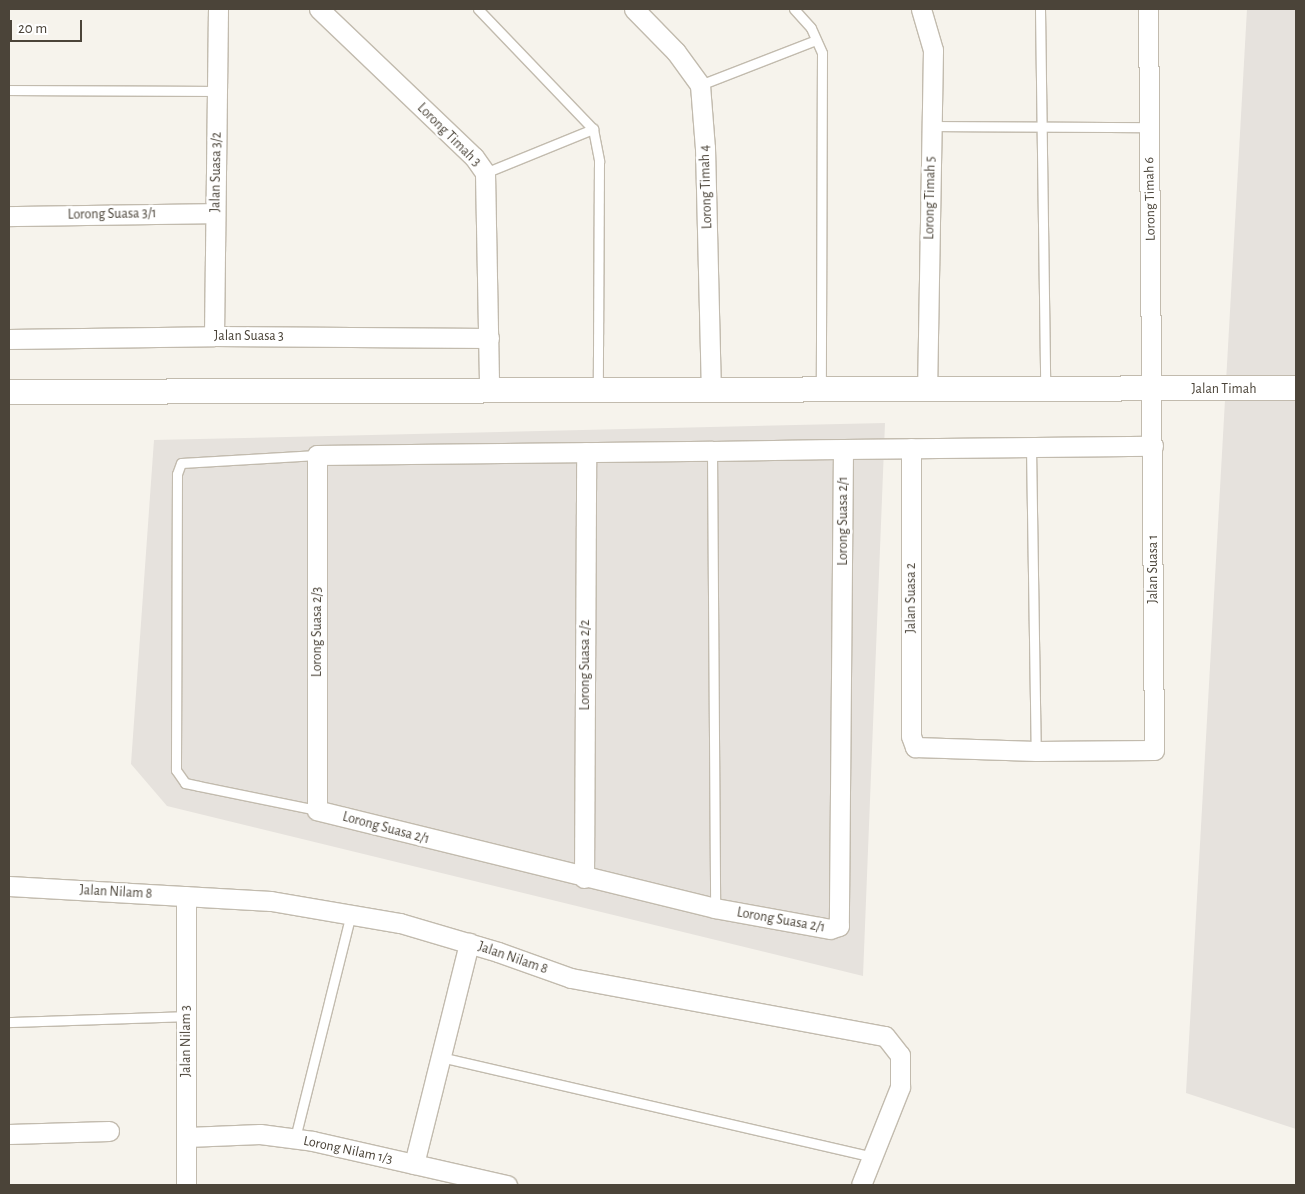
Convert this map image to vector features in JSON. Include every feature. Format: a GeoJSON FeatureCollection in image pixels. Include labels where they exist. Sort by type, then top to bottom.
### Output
{"type":"FeatureCollection","features":[{"type":"Feature","properties":{"kind":"street","name":"Jalan Suasa 3/2"},"geometry":{"type":"LineString","coordinates":[[214,336],[218,9]]}},
{"type":"Feature","properties":{"kind":"street","name":"Lorong Timah 3"},"geometry":{"type":"LineString","coordinates":[[319,9],[474,156],[485,173],[489,391]]}},
{"type":"Feature","properties":{"kind":"street"},"geometry":{"type":"LineString","coordinates":[[634,9],[676,52],[700,85]]}},
{"type":"Feature","properties":{"kind":"street","name":"Lorong Timah 5"},"geometry":{"type":"LineString","coordinates":[[921,9],[933,50],[927,390]]}},
{"type":"Feature","properties":{"kind":"street","name":"Lorong Timah 6"},"geometry":{"type":"LineString","coordinates":[[1148,9],[1153,389]]}},
{"type":"Feature","properties":{"kind":"street","name":"Lorong Timah 4"},"geometry":{"type":"LineString","coordinates":[[700,85],[705,148],[712,390]]}},
{"type":"Feature","properties":{"kind":"street","name":"Lorong Suasa 3/1"},"geometry":{"type":"LineString","coordinates":[[9,216],[215,213]]}},
{"type":"Feature","properties":{"kind":"street","name":"Jalan Suasa 3"},"geometry":{"type":"LineString","coordinates":[[9,339],[214,336],[489,338]]}},
{"type":"Feature","properties":{"kind":"street","name":"Jalan Timah"},"geometry":{"type":"LineString","coordinates":[[9,392],[1296,388]]}},
{"type":"Feature","properties":{"kind":"street","name":"Jalan Suasa 1"},"geometry":{"type":"LineString","coordinates":[[1036,751],[1154,750],[1153,389]]}},
{"type":"Feature","properties":{"kind":"street"},"geometry":{"type":"LineString","coordinates":[[317,455],[1153,446]]}},
{"type":"Feature","properties":{"kind":"street","name":"Jalan Suasa 2"},"geometry":{"type":"LineString","coordinates":[[911,448],[911,736],[915,747],[1036,751]]}},
{"type":"Feature","properties":{"kind":"street","name":"Lorong Suasa 2/1"},"geometry":{"type":"LineString","coordinates":[[317,810],[584,878],[715,908],[830,929],[839,926],[843,449]]}},
{"type":"Feature","properties":{"kind":"street","name":"Lorong Suasa 2/2"},"geometry":{"type":"LineString","coordinates":[[584,878],[586,452]]}},
{"type":"Feature","properties":{"kind":"street","name":"Lorong Suasa 2/3"},"geometry":{"type":"LineString","coordinates":[[317,455],[317,810]]}},
{"type":"Feature","properties":{"kind":"street","name":"Jalan Nilam 8"},"geometry":{"type":"LineString","coordinates":[[9,886],[271,901],[351,914],[400,923],[469,943],[571,978],[885,1036],[900,1055],[900,1087],[872,1157]]}},
{"type":"Feature","properties":{"kind":"street","name":"Jalan Nilam 3"},"geometry":{"type":"LineString","coordinates":[[186,896],[186,1185]]}},
{"type":"Feature","properties":{"kind":"street"},"geometry":{"type":"LineString","coordinates":[[414,1164],[469,943]]}},
{"type":"Feature","properties":{"kind":"street"},"geometry":{"type":"LineString","coordinates":[[9,1134],[109,1131]]}},
{"type":"Feature","properties":{"kind":"street","name":"Lorong Nilam 1/3"},"geometry":{"type":"LineString","coordinates":[[187,1136],[260,1134],[295,1138],[507,1185]]}},
{"type":"Feature","properties":{"kind":"street"},"geometry":{"type":"LineString","coordinates":[[861,1185],[872,1157]]}},
{"type":"Feature","properties":{"kind":"lane"},"geometry":{"type":"LineString","coordinates":[[478,9],[593,129],[599,161],[598,391]]}},
{"type":"Feature","properties":{"kind":"lane"},"geometry":{"type":"LineString","coordinates":[[794,9],[816,40],[822,53],[821,390]]}},
{"type":"Feature","properties":{"kind":"lane"},"geometry":{"type":"LineString","coordinates":[[1040,9],[1045,389]]}},
{"type":"Feature","properties":{"kind":"lane"},"geometry":{"type":"LineString","coordinates":[[700,85],[816,40]]}},
{"type":"Feature","properties":{"kind":"lane"},"geometry":{"type":"LineString","coordinates":[[9,90],[217,90]]}},
{"type":"Feature","properties":{"kind":"lane"},"geometry":{"type":"LineString","coordinates":[[931,126],[1149,127]]}},
{"type":"Feature","properties":{"kind":"lane"},"geometry":{"type":"LineString","coordinates":[[485,173],[593,129]]}},
{"type":"Feature","properties":{"kind":"lane"},"geometry":{"type":"LineString","coordinates":[[1031,447],[1036,751]]}},
{"type":"Feature","properties":{"kind":"lane"},"geometry":{"type":"LineString","coordinates":[[712,451],[715,908]]}},
{"type":"Feature","properties":{"kind":"lane"},"geometry":{"type":"LineString","coordinates":[[317,455],[181,463],[176,474],[176,770],[185,783],[317,810]]}},
{"type":"Feature","properties":{"kind":"lane"},"geometry":{"type":"LineString","coordinates":[[295,1138],[351,914]]}},
{"type":"Feature","properties":{"kind":"lane"},"geometry":{"type":"LineString","coordinates":[[9,1022],[186,1016]]}},
{"type":"Feature","properties":{"kind":"lane"},"geometry":{"type":"LineString","coordinates":[[440,1057],[872,1157]]}},
{"type":"Feature","properties":{"kind":"shaded area"},"geometry":{"type":"Polygon","coordinates":[[[1247,9],[1296,9],[1296,1129],[1186,1093],[1247,9]]]}},
{"type":"Feature","properties":{"kind":"shaded area"},"geometry":{"type":"Polygon","coordinates":[[[885,423],[863,976],[167,806],[131,764],[154,440],[885,423]]]}}]}
